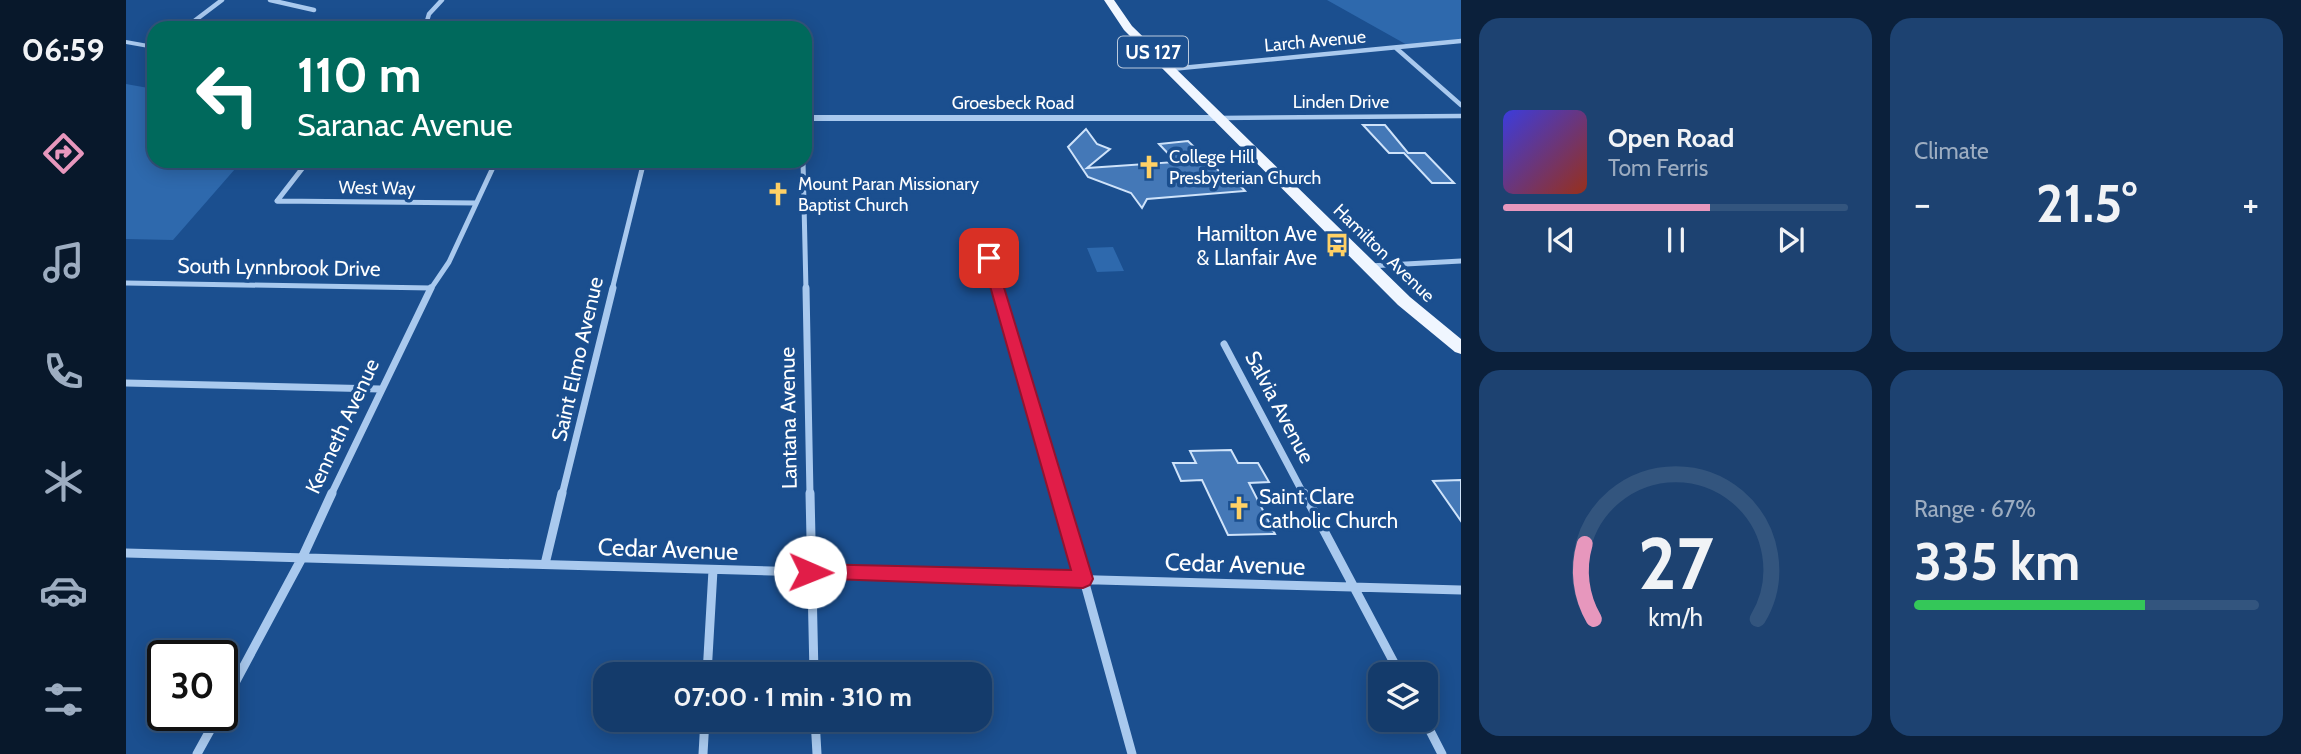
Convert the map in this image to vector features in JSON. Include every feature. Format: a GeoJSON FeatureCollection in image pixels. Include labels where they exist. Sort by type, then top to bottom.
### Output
{"type":"FeatureCollection","features":[{"type":"Feature","properties":{"kind":"main road","name":"Hamilton Avenue"},"geometry":{"type":"LineString","coordinates":[[1109,0],[1120,19],[1369,266],[1423,319],[1461,348]]}},
{"type":"Feature","properties":{"kind":"street"},"geometry":{"type":"LineString","coordinates":[[194,21],[222,0]]}},
{"type":"Feature","properties":{"kind":"street"},"geometry":{"type":"LineString","coordinates":[[270,0],[314,10]]}},
{"type":"Feature","properties":{"kind":"street"},"geometry":{"type":"LineString","coordinates":[[427,21],[429,14],[442,0]]}},
{"type":"Feature","properties":{"kind":"street","name":"Larch Avenue"},"geometry":{"type":"LineString","coordinates":[[1171,69],[1461,41]]}},
{"type":"Feature","properties":{"kind":"street"},"geometry":{"type":"LineString","coordinates":[[126,42],[147,46]]}},
{"type":"Feature","properties":{"kind":"street"},"geometry":{"type":"LineString","coordinates":[[1396,48],[1461,105]]}},
{"type":"Feature","properties":{"kind":"street","name":"Linden Drive"},"geometry":{"type":"LineString","coordinates":[[1220,118],[1461,116]]}},
{"type":"Feature","properties":{"kind":"street","name":"Groesbeck Road"},"geometry":{"type":"LineString","coordinates":[[812,118],[1220,118]]}},
{"type":"Feature","properties":{"kind":"street","name":"West Way"},"geometry":{"type":"LineString","coordinates":[[303,168],[278,201],[476,203]]}},
{"type":"Feature","properties":{"kind":"street","name":"Kenneth Avenue"},"geometry":{"type":"LineString","coordinates":[[238,677],[303,556],[380,389],[431,288],[449,262],[493,168]]}},
{"type":"Feature","properties":{"kind":"street","name":"Saint Elmo Avenue"},"geometry":{"type":"LineString","coordinates":[[545,564],[642,168]]}},
{"type":"Feature","properties":{"kind":"street","name":"Lantana Avenue"},"geometry":{"type":"LineString","coordinates":[[803,168],[814,662]]}},
{"type":"Feature","properties":{"kind":"street"},"geometry":{"type":"LineString","coordinates":[[981,231],[1132,754]]}},
{"type":"Feature","properties":{"kind":"street"},"geometry":{"type":"LineString","coordinates":[[1369,266],[1461,261]]}},
{"type":"Feature","properties":{"kind":"street","name":"South Lynnbrook Drive"},"geometry":{"type":"LineString","coordinates":[[126,283],[431,288]]}},
{"type":"Feature","properties":{"kind":"street","name":"Salvia Avenue"},"geometry":{"type":"LineString","coordinates":[[1224,344],[1393,662]]}},
{"type":"Feature","properties":{"kind":"street"},"geometry":{"type":"LineString","coordinates":[[126,383],[380,389]]}},
{"type":"Feature","properties":{"kind":"street","name":"Cedar Avenue"},"geometry":{"type":"LineString","coordinates":[[126,553],[1461,590]]}},
{"type":"Feature","properties":{"kind":"street"},"geometry":{"type":"LineString","coordinates":[[708,662],[713,570]]}},
{"type":"Feature","properties":{"kind":"street"},"geometry":{"type":"LineString","coordinates":[[197,754],[210,731]]}},
{"type":"Feature","properties":{"kind":"street"},"geometry":{"type":"LineString","coordinates":[[703,754],[704,732]]}},
{"type":"Feature","properties":{"kind":"street"},"geometry":{"type":"LineString","coordinates":[[816,732],[817,754]]}},
{"type":"Feature","properties":{"kind":"street"},"geometry":{"type":"LineString","coordinates":[[1431,732],[1442,754]]}},
{"type":"Feature","properties":{"kind":"shaded area"},"geometry":{"type":"Polygon","coordinates":[[[1327,0],[1461,0],[1461,41],[1409,46],[1327,0]]]}},
{"type":"Feature","properties":{"kind":"shaded area"},"geometry":{"type":"Polygon","coordinates":[[[126,84],[147,88],[147,168],[236,168],[173,240],[126,239],[126,84]]]}},
{"type":"Feature","properties":{"kind":"shaded area"},"geometry":{"type":"Polygon","coordinates":[[[1113,247],[1124,271],[1097,272],[1087,248],[1113,247]]]}},
{"type":"Feature","properties":{"kind":"building"},"geometry":{"type":"Polygon","coordinates":[[[1363,125],[1385,125],[1408,153],[1425,153],[1454,183],[1432,183],[1404,153],[1389,153],[1363,125]]]}},
{"type":"Feature","properties":{"kind":"building","name":"College Hill Presbyterian Church"},"geometry":{"type":"Polygon","coordinates":[[[1086,129],[1097,144],[1110,149],[1087,168],[1176,162],[1159,144],[1188,141],[1224,176],[1232,176],[1245,191],[1147,199],[1142,208],[1131,193],[1088,177],[1068,147],[1086,129]]]}},
{"type":"Feature","properties":{"kind":"building","name":"Saint Clare Catholic Church"},"geometry":{"type":"Polygon","coordinates":[[[1231,450],[1238,463],[1258,463],[1269,482],[1249,483],[1275,534],[1228,535],[1202,480],[1181,481],[1173,463],[1196,463],[1190,451],[1231,450]]]}},
{"type":"Feature","properties":{"kind":"building"},"geometry":{"type":"Polygon","coordinates":[[[1461,480],[1461,521],[1433,481],[1461,480]]]}},
{"type":"Feature","properties":{"kind":"place","name":"College Hill Presbyterian Church"},"geometry":{"type":"Point","coordinates":[1149,167]}},
{"type":"Feature","properties":{"kind":"place","name":"Mount Paran Missionary Baptist Church"},"geometry":{"type":"Point","coordinates":[778,194]}},
{"type":"Feature","properties":{"kind":"place","name":"Hamilton Ave & Llanfair Ave"},"geometry":{"type":"Point","coordinates":[1337,245]}},
{"type":"Feature","properties":{"kind":"place","name":"Saint Clare Catholic Church"},"geometry":{"type":"Point","coordinates":[1239,508]}},
{"type":"Feature","properties":{"kind":"route"},"geometry":{"type":"LineString","coordinates":[[810,572],[1083,579],[1042,430],[989,258]]}}]}
